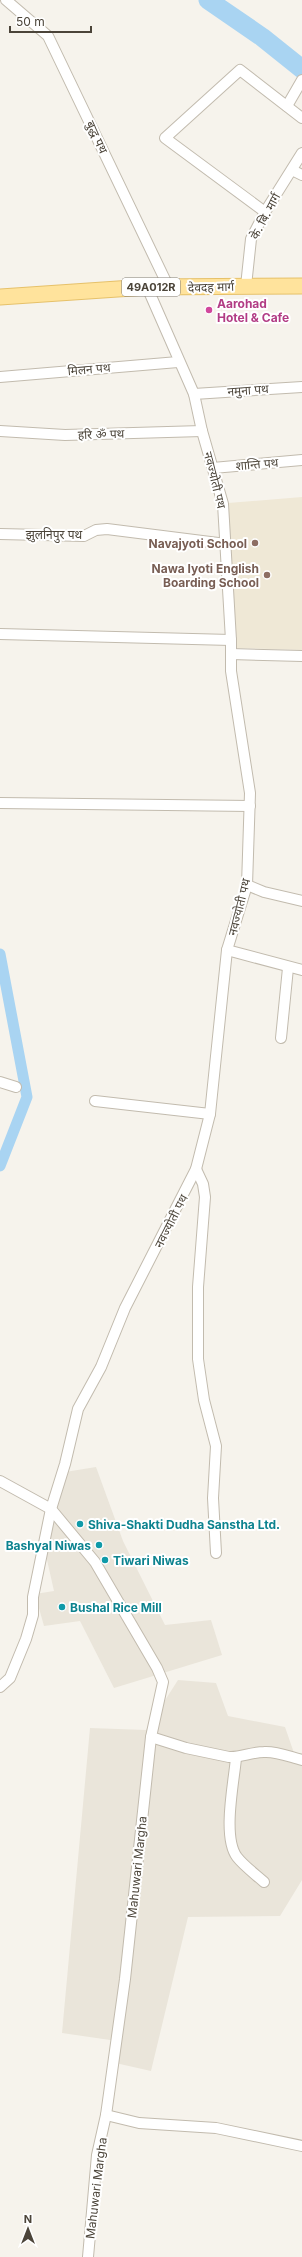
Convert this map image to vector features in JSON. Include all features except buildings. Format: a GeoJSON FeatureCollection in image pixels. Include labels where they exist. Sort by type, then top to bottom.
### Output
{"type":"FeatureCollection","features":[{"type":"Feature","properties":{"kind":"main road","name":"देवदह मार्ग"},"geometry":{"type":"LineString","coordinates":[[0,297],[147,287],[302,286]]}},
{"type":"Feature","properties":{"kind":"street","name":"बुद्ध पथ"},"geometry":{"type":"LineString","coordinates":[[6,0],[48,36],[169,288]]}},
{"type":"Feature","properties":{"kind":"street"},"geometry":{"type":"LineString","coordinates":[[265,212],[165,138],[240,70],[302,118]]}},
{"type":"Feature","properties":{"kind":"street"},"geometry":{"type":"LineString","coordinates":[[287,106],[302,80]]}},
{"type":"Feature","properties":{"kind":"street","name":"के. बि. मार्ग"},"geometry":{"type":"LineString","coordinates":[[246,286],[251,239],[265,212],[302,153]]}},
{"type":"Feature","properties":{"kind":"street"},"geometry":{"type":"LineString","coordinates":[[292,170],[302,175]]}},
{"type":"Feature","properties":{"kind":"street","name":"नवज्योती पथ"},"geometry":{"type":"LineString","coordinates":[[0,1687],[10,1678],[26,1639],[32,1615],[33,1597],[51,1508],[65,1464],[78,1409],[101,1367],[125,1308],[196,1169],[210,1114],[227,950],[247,885],[250,806],[248,771],[231,671],[231,640],[223,504],[202,431],[194,394],[178,362],[147,287]]}},
{"type":"Feature","properties":{"kind":"street","name":"मिलन पथ"},"geometry":{"type":"LineString","coordinates":[[0,377],[178,362]]}},
{"type":"Feature","properties":{"kind":"street","name":"नमुना पथ"},"geometry":{"type":"LineString","coordinates":[[194,394],[302,386]]}},
{"type":"Feature","properties":{"kind":"street","name":"हरि ॐ पथ"},"geometry":{"type":"LineString","coordinates":[[0,431],[65,435],[202,431]]}},
{"type":"Feature","properties":{"kind":"street","name":"शान्ति पथ"},"geometry":{"type":"LineString","coordinates":[[213,468],[302,460]]}},
{"type":"Feature","properties":{"kind":"street","name":"झुलनिपुर पथ"},"geometry":{"type":"LineString","coordinates":[[0,534],[84,536],[94,531],[108,529],[226,544]]}},
{"type":"Feature","properties":{"kind":"street"},"geometry":{"type":"LineString","coordinates":[[0,634],[231,640]]}},
{"type":"Feature","properties":{"kind":"street"},"geometry":{"type":"LineString","coordinates":[[231,654],[302,656]]}},
{"type":"Feature","properties":{"kind":"street"},"geometry":{"type":"LineString","coordinates":[[0,803],[250,806]]}},
{"type":"Feature","properties":{"kind":"street"},"geometry":{"type":"LineString","coordinates":[[247,885],[264,892],[302,901]]}},
{"type":"Feature","properties":{"kind":"street"},"geometry":{"type":"LineString","coordinates":[[227,950],[288,968],[302,970]]}},
{"type":"Feature","properties":{"kind":"street"},"geometry":{"type":"LineString","coordinates":[[281,1038],[288,968]]}},
{"type":"Feature","properties":{"kind":"street"},"geometry":{"type":"LineString","coordinates":[[0,1082],[16,1086]]}},
{"type":"Feature","properties":{"kind":"street"},"geometry":{"type":"LineString","coordinates":[[95,1101],[210,1114]]}},
{"type":"Feature","properties":{"kind":"street"},"geometry":{"type":"LineString","coordinates":[[196,1169],[203,1184],[205,1197],[198,1287],[198,1359],[204,1400],[216,1446],[213,1498],[216,1553]]}},
{"type":"Feature","properties":{"kind":"street"},"geometry":{"type":"LineString","coordinates":[[0,1481],[51,1508]]}},
{"type":"Feature","properties":{"kind":"street","name":"Mahuwari Margha"},"geometry":{"type":"LineString","coordinates":[[51,1508],[95,1562],[157,1668],[162,1682],[151,1737],[125,1979],[106,2115],[97,2156],[88,2257]]}},
{"type":"Feature","properties":{"kind":"street"},"geometry":{"type":"LineString","coordinates":[[151,1737],[186,1748],[236,1758],[246,1753],[266,1752],[302,1760]]}},
{"type":"Feature","properties":{"kind":"street"},"geometry":{"type":"LineString","coordinates":[[236,1758],[231,1805],[232,1846],[236,1856],[264,1882]]}},
{"type":"Feature","properties":{"kind":"street"},"geometry":{"type":"LineString","coordinates":[[106,2115],[139,2123],[216,2128],[302,2146]]}},
{"type":"Feature","properties":{"kind":"shaded area","name":"Nawa Iyoti English Boarding School"},"geometry":{"type":"Polygon","coordinates":[[[302,497],[302,650],[237,648],[228,503],[302,497]]]}},
{"type":"Feature","properties":{"kind":"shaded area"},"geometry":{"type":"Polygon","coordinates":[[[96,1467],[123,1541],[165,1625],[211,1620],[222,1655],[114,1688],[80,1621],[44,1626],[35,1594],[54,1591],[45,1551],[59,1473],[96,1467]]]}},
{"type":"Feature","properties":{"kind":"shaded area"},"geometry":{"type":"Polygon","coordinates":[[[178,1680],[216,1683],[228,1716],[285,1727],[294,1753],[302,1753],[302,1880],[280,1916],[188,1917],[151,2071],[111,2062],[117,2041],[62,2033],[90,1728],[146,1730],[178,1680]]]}},
{"type":"Feature","properties":{"kind":"waterway"},"geometry":{"type":"LineString","coordinates":[[208,0],[262,37],[302,69]]}},
{"type":"Feature","properties":{"kind":"waterway"},"geometry":{"type":"LineString","coordinates":[[0,954],[27,1097],[0,1166]]}},
{"type":"Feature","properties":{"kind":"place","name":"Aarohad Hotel & Cafe"},"geometry":{"type":"Point","coordinates":[209,310]}},
{"type":"Feature","properties":{"kind":"place","name":"Navajyoti School"},"geometry":{"type":"Point","coordinates":[255,543]}},
{"type":"Feature","properties":{"kind":"place","name":"Nawa Iyoti English Boarding School"},"geometry":{"type":"Point","coordinates":[267,575]}},
{"type":"Feature","properties":{"kind":"place","name":"Shiva-Shakti Dudha Sanstha Ltd."},"geometry":{"type":"Point","coordinates":[80,1524]}},
{"type":"Feature","properties":{"kind":"place","name":"Bashyal Niwas"},"geometry":{"type":"Point","coordinates":[99,1545]}},
{"type":"Feature","properties":{"kind":"place","name":"Tiwari Niwas"},"geometry":{"type":"Point","coordinates":[105,1560]}},
{"type":"Feature","properties":{"kind":"place","name":"Bushal Rice Mill"},"geometry":{"type":"Point","coordinates":[62,1607]}}]}
